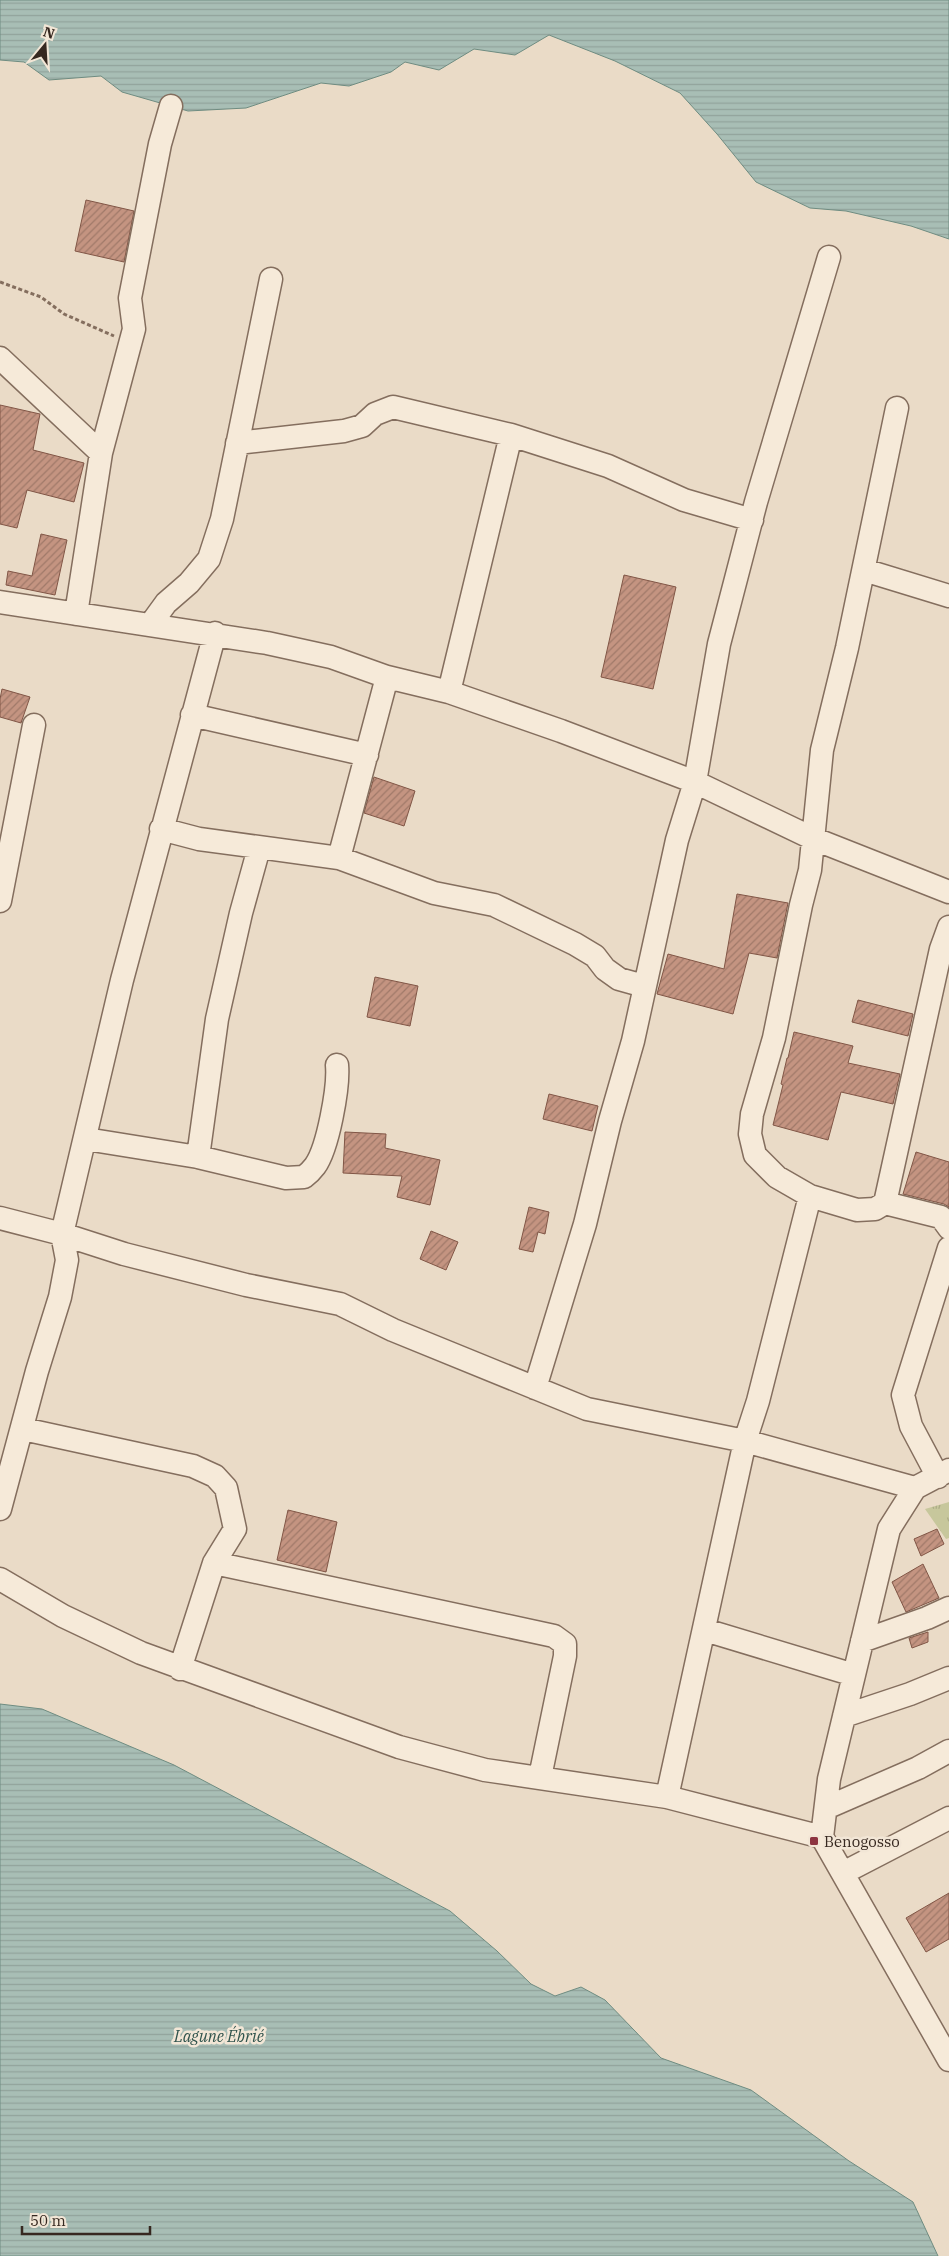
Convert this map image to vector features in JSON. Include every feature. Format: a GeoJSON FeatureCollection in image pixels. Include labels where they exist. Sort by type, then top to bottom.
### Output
{"type":"FeatureCollection","features":[{"type":"Feature","properties":{"kind":"street"},"geometry":{"type":"LineString","coordinates":[[76,614],[101,453],[134,329],[130,298],[160,144],[171,106]]}},
{"type":"Feature","properties":{"kind":"street"},"geometry":{"type":"LineString","coordinates":[[535,1388],[586,1224],[610,1121],[632,1041],[677,840],[694,782],[719,644],[752,520],[829,257]]}},
{"type":"Feature","properties":{"kind":"street"},"geometry":{"type":"LineString","coordinates":[[150,625],[166,603],[189,583],[209,559],[222,519],[272,279]]}},
{"type":"Feature","properties":{"kind":"street"},"geometry":{"type":"LineString","coordinates":[[0,358],[101,453]]}},
{"type":"Feature","properties":{"kind":"street"},"geometry":{"type":"LineString","coordinates":[[237,444],[344,431],[362,426],[374,414],[393,408],[511,435],[608,466],[684,500],[752,520]]}},
{"type":"Feature","properties":{"kind":"street"},"geometry":{"type":"LineString","coordinates":[[897,408],[864,570],[822,750],[810,870],[801,904],[774,1038],[752,1114],[750,1134],[755,1155],[777,1177],[810,1196],[857,1210],[875,1209],[886,1203],[941,1217],[949,1228]]}},
{"type":"Feature","properties":{"kind":"street"},"geometry":{"type":"LineString","coordinates":[[449,692],[511,435]]}},
{"type":"Feature","properties":{"kind":"street"},"geometry":{"type":"LineString","coordinates":[[864,570],[949,596]]}},
{"type":"Feature","properties":{"kind":"street"},"geometry":{"type":"LineString","coordinates":[[0,602],[215,633],[331,657],[387,677],[449,692],[694,782],[812,838],[949,892]]}},
{"type":"Feature","properties":{"kind":"street"},"geometry":{"type":"LineString","coordinates":[[0,1509],[37,1371],[60,1297],[67,1260],[62,1234],[86,1139],[122,980],[215,633]]}},
{"type":"Feature","properties":{"kind":"street"},"geometry":{"type":"LineString","coordinates":[[339,858],[387,677]]}},
{"type":"Feature","properties":{"kind":"street"},"geometry":{"type":"LineString","coordinates":[[192,715],[367,755]]}},
{"type":"Feature","properties":{"kind":"street"},"geometry":{"type":"LineString","coordinates":[[0,901],[34,725]]}},
{"type":"Feature","properties":{"kind":"street"},"geometry":{"type":"LineString","coordinates":[[161,829],[200,839],[339,858],[434,893],[494,905],[576,944],[595,956],[605,968],[619,979],[644,986]]}},
{"type":"Feature","properties":{"kind":"street"},"geometry":{"type":"LineString","coordinates":[[198,1157],[217,1019],[241,913],[259,848]]}},
{"type":"Feature","properties":{"kind":"street"},"geometry":{"type":"LineString","coordinates":[[886,1203],[941,949],[949,928]]}},
{"type":"Feature","properties":{"kind":"street"},"geometry":{"type":"LineString","coordinates":[[86,1139],[198,1157],[286,1178],[304,1177],[316,1165],[326,1139],[338,1078],[337,1065]]}},
{"type":"Feature","properties":{"kind":"street"},"geometry":{"type":"LineString","coordinates":[[667,1797],[745,1442],[758,1400],[810,1196]]}},
{"type":"Feature","properties":{"kind":"street"},"geometry":{"type":"LineString","coordinates":[[0,1218],[208,1276],[340,1304],[393,1330],[588,1409],[745,1442],[915,1488]]}},
{"type":"Feature","properties":{"kind":"street"},"geometry":{"type":"LineString","coordinates":[[949,1248],[903,1395],[911,1426],[944,1474],[915,1488],[889,1529],[829,1779],[822,1837],[949,2060]]}},
{"type":"Feature","properties":{"kind":"street"},"geometry":{"type":"LineString","coordinates":[[22,1429],[193,1466],[215,1476],[226,1488],[236,1529],[214,1563],[180,1668]]}},
{"type":"Feature","properties":{"kind":"street"},"geometry":{"type":"LineString","coordinates":[[214,1563],[554,1636],[565,1644],[565,1656],[540,1777]]}},
{"type":"Feature","properties":{"kind":"street"},"geometry":{"type":"LineString","coordinates":[[0,1579],[63,1616],[142,1654],[399,1748],[485,1770],[667,1797],[822,1837]]}},
{"type":"Feature","properties":{"kind":"street"},"geometry":{"type":"LineString","coordinates":[[862,1641],[927,1618],[949,1608]]}},
{"type":"Feature","properties":{"kind":"street"},"geometry":{"type":"LineString","coordinates":[[705,1630],[854,1675]]}},
{"type":"Feature","properties":{"kind":"street"},"geometry":{"type":"LineString","coordinates":[[844,1716],[910,1694],[949,1678]]}},
{"type":"Feature","properties":{"kind":"street"},"geometry":{"type":"LineString","coordinates":[[826,1808],[918,1768],[949,1750]]}},
{"type":"Feature","properties":{"kind":"street"},"geometry":{"type":"LineString","coordinates":[[843,1873],[949,1818]]}},
{"type":"Feature","properties":{"kind":"path"},"geometry":{"type":"LineString","coordinates":[[0,282],[41,297],[64,314],[114,336],[113,346]]}},
{"type":"Feature","properties":{"kind":"green space"},"geometry":{"type":"Polygon","coordinates":[[[949,1502],[949,1538],[946,1539],[925,1509],[949,1502]]]}},
{"type":"Feature","properties":{"kind":"water"},"geometry":{"type":"Polygon","coordinates":[[[0,0],[949,0],[949,239],[911,226],[846,211],[810,208],[756,182],[717,134],[680,93],[615,61],[549,35],[515,55],[474,49],[439,70],[405,62],[391,72],[349,86],[321,83],[246,108],[188,111],[122,92],[101,76],[49,80],[24,62],[0,60],[0,0]]]}},
{"type":"Feature","properties":{"kind":"water","name":"Lagune Ébrié"},"geometry":{"type":"Polygon","coordinates":[[[0,1704],[42,1709],[174,1765],[450,1911],[497,1951],[531,1984],[555,1996],[581,1987],[605,2000],[661,2058],[751,2090],[849,2161],[913,2202],[938,2256],[0,2256],[0,1704]]]}},
{"type":"Feature","properties":{"kind":"building"},"geometry":{"type":"Polygon","coordinates":[[[86,200],[134,211],[124,262],[75,251],[86,200]]]}},
{"type":"Feature","properties":{"kind":"building"},"geometry":{"type":"Polygon","coordinates":[[[0,405],[40,414],[33,450],[84,463],[74,502],[27,490],[17,528],[0,524],[0,405]]]}},
{"type":"Feature","properties":{"kind":"building"},"geometry":{"type":"Polygon","coordinates":[[[41,534],[67,540],[55,595],[6,585],[8,571],[32,576],[41,534]]]}},
{"type":"Feature","properties":{"kind":"building"},"geometry":{"type":"Polygon","coordinates":[[[624,575],[676,587],[653,689],[601,677],[624,575]]]}},
{"type":"Feature","properties":{"kind":"building"},"geometry":{"type":"Polygon","coordinates":[[[2,689],[30,697],[21,723],[0,717],[2,689]]]}},
{"type":"Feature","properties":{"kind":"building"},"geometry":{"type":"Polygon","coordinates":[[[374,777],[415,791],[404,826],[364,813],[374,777]]]}},
{"type":"Feature","properties":{"kind":"building"},"geometry":{"type":"Polygon","coordinates":[[[737,894],[788,903],[777,958],[749,953],[733,1014],[657,994],[668,954],[724,969],[737,894]]]}},
{"type":"Feature","properties":{"kind":"building"},"geometry":{"type":"Polygon","coordinates":[[[375,977],[418,986],[410,1026],[367,1017],[375,977]]]}},
{"type":"Feature","properties":{"kind":"building"},"geometry":{"type":"Polygon","coordinates":[[[858,1000],[913,1014],[908,1036],[852,1022],[858,1000]]]}},
{"type":"Feature","properties":{"kind":"building"},"geometry":{"type":"Polygon","coordinates":[[[794,1032],[853,1046],[848,1063],[900,1074],[893,1104],[841,1092],[828,1140],[773,1125],[794,1032]]]}},
{"type":"Feature","properties":{"kind":"building"},"geometry":{"type":"Polygon","coordinates":[[[549,1094],[598,1106],[592,1131],[543,1119],[549,1094]]]}},
{"type":"Feature","properties":{"kind":"building"},"geometry":{"type":"Polygon","coordinates":[[[345,1132],[386,1134],[385,1148],[440,1160],[430,1205],[397,1197],[402,1176],[343,1173],[345,1132]]]}},
{"type":"Feature","properties":{"kind":"building"},"geometry":{"type":"Polygon","coordinates":[[[916,1152],[949,1162],[949,1207],[944,1204],[903,1194],[916,1152]]]}},
{"type":"Feature","properties":{"kind":"building"},"geometry":{"type":"Polygon","coordinates":[[[529,1207],[549,1212],[545,1234],[538,1232],[533,1252],[519,1249],[529,1207]]]}},
{"type":"Feature","properties":{"kind":"building"},"geometry":{"type":"Polygon","coordinates":[[[431,1231],[458,1242],[446,1270],[420,1259],[431,1231]]]}},
{"type":"Feature","properties":{"kind":"building"},"geometry":{"type":"Polygon","coordinates":[[[288,1510],[337,1522],[326,1572],[277,1560],[288,1510]]]}},
{"type":"Feature","properties":{"kind":"building"},"geometry":{"type":"Polygon","coordinates":[[[937,1529],[944,1544],[921,1556],[914,1539],[937,1529]]]}},
{"type":"Feature","properties":{"kind":"building"},"geometry":{"type":"Polygon","coordinates":[[[923,1564],[939,1598],[906,1612],[892,1582],[923,1564]]]}},
{"type":"Feature","properties":{"kind":"building"},"geometry":{"type":"Polygon","coordinates":[[[928,1632],[928,1642],[912,1648],[909,1638],[928,1632]]]}},
{"type":"Feature","properties":{"kind":"building"},"geometry":{"type":"Polygon","coordinates":[[[949,1893],[949,1939],[926,1952],[906,1918],[949,1893]]]}},
{"type":"Feature","properties":{"kind":"place","name":"Benogosso"},"geometry":{"type":"Point","coordinates":[814,1841]}}]}
